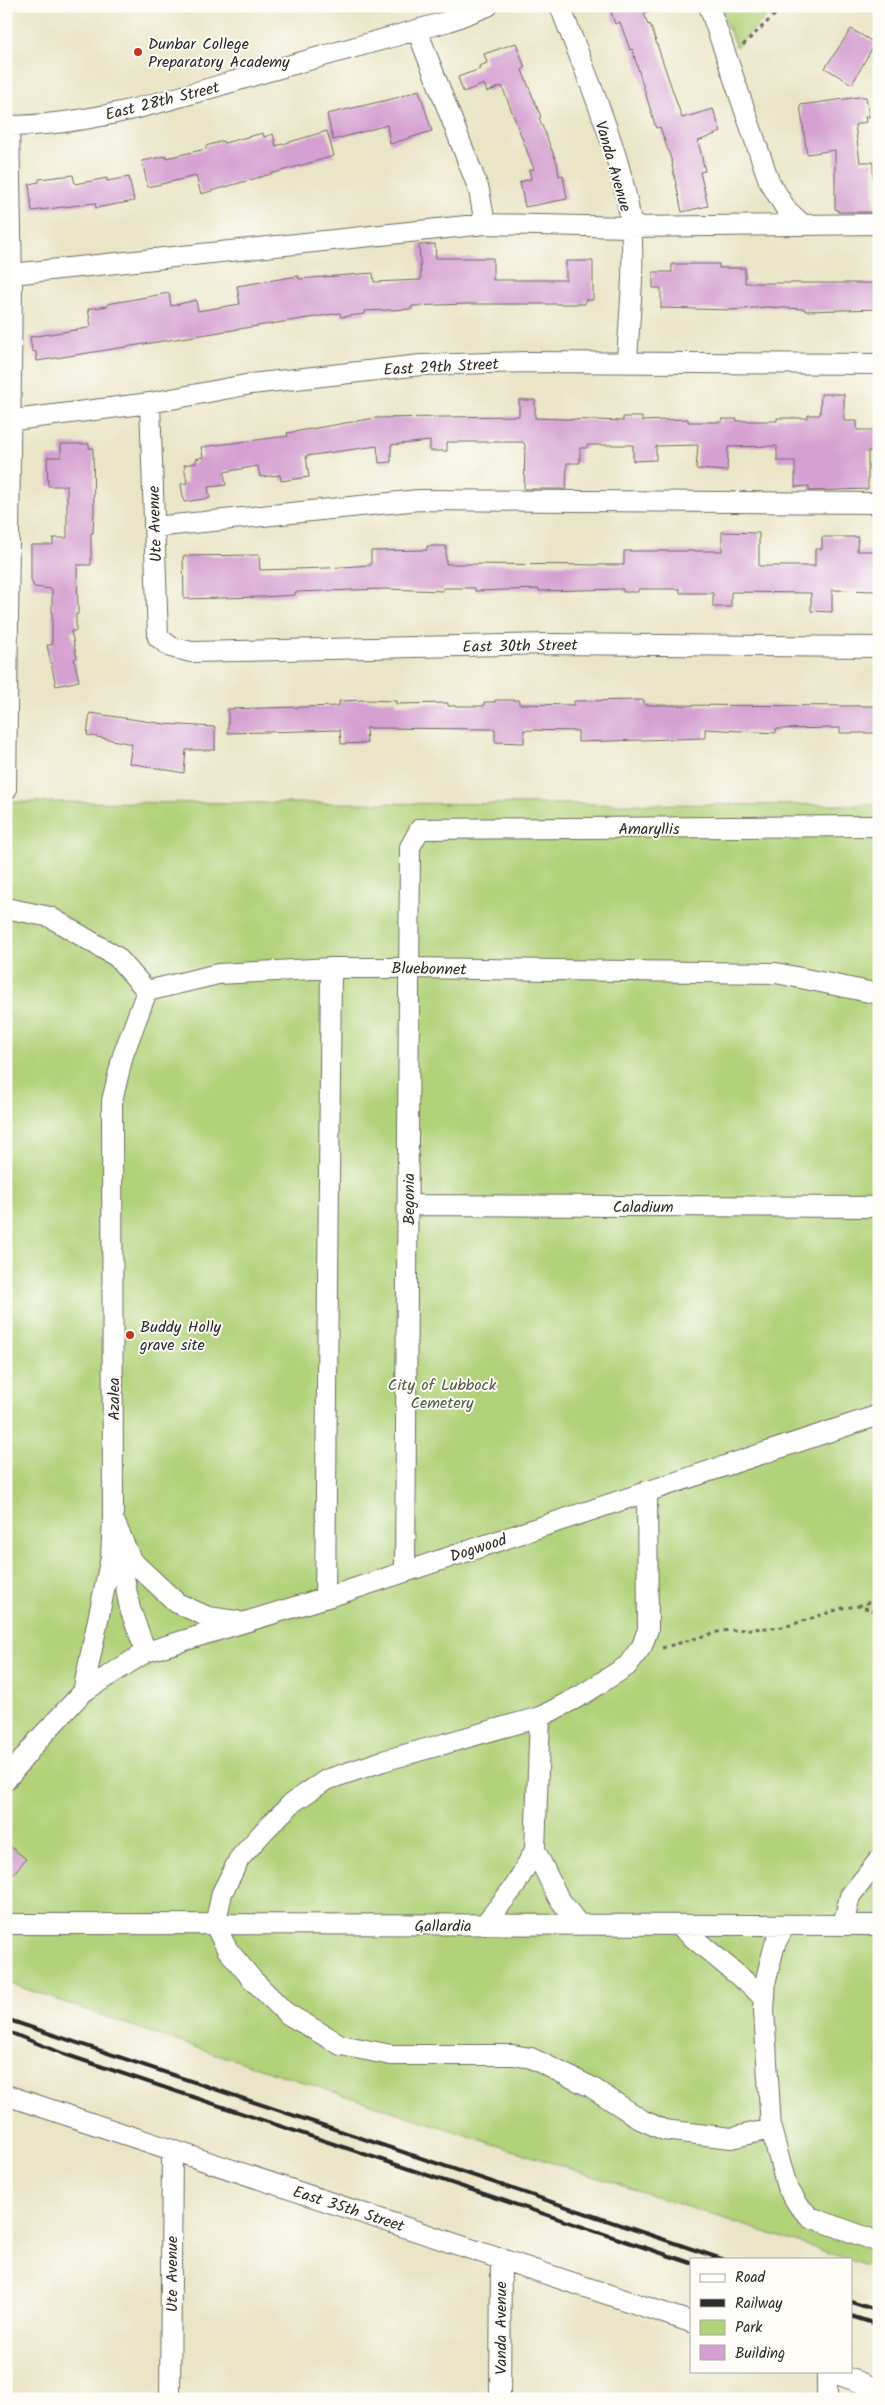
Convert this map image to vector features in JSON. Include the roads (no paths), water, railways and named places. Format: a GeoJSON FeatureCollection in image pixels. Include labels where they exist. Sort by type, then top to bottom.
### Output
{"type":"FeatureCollection","features":[{"type":"Feature","properties":{"kind":"street","name":"East 28th Street"},"geometry":{"type":"LineString","coordinates":[[8,126],[30,126],[119,112],[186,96],[417,30],[488,6]]}},
{"type":"Feature","properties":{"kind":"street","name":"Vanda Avenue"},"geometry":{"type":"LineString","coordinates":[[560,6],[612,147],[622,182],[631,227],[627,363]]}},
{"type":"Feature","properties":{"kind":"street"},"geometry":{"type":"LineString","coordinates":[[708,6],[729,60],[769,181],[786,209],[803,225]]}},
{"type":"Feature","properties":{"kind":"street"},"geometry":{"type":"LineString","coordinates":[[417,30],[479,190],[485,224]]}},
{"type":"Feature","properties":{"kind":"street"},"geometry":{"type":"LineString","coordinates":[[6,790],[8,421],[12,274],[8,126]]}},
{"type":"Feature","properties":{"kind":"street"},"geometry":{"type":"LineString","coordinates":[[12,274],[288,243],[485,224],[631,227],[879,224]]}},
{"type":"Feature","properties":{"kind":"street","name":"East 29th Street"},"geometry":{"type":"LineString","coordinates":[[8,421],[150,403],[251,384],[421,365],[627,363],[879,364]]}},
{"type":"Feature","properties":{"kind":"street","name":"Ute Avenue"},"geometry":{"type":"LineString","coordinates":[[150,403],[158,637],[164,642]]}},
{"type":"Feature","properties":{"kind":"street"},"geometry":{"type":"LineString","coordinates":[[154,527],[419,500],[879,503]]}},
{"type":"Feature","properties":{"kind":"street","name":"East 30th Street"},"geometry":{"type":"LineString","coordinates":[[164,642],[171,648],[191,652],[550,644],[879,647]]}},
{"type":"Feature","properties":{"kind":"street","name":"Amaryllis"},"geometry":{"type":"LineString","coordinates":[[420,829],[879,826]]}},
{"type":"Feature","properties":{"kind":"street","name":"Begonia"},"geometry":{"type":"LineString","coordinates":[[405,1571],[410,847],[420,829]]}},
{"type":"Feature","properties":{"kind":"street"},"geometry":{"type":"LineString","coordinates":[[6,908],[50,917],[117,957],[147,991]]}},
{"type":"Feature","properties":{"kind":"street"},"geometry":{"type":"LineString","coordinates":[[325,1598],[331,968]]}},
{"type":"Feature","properties":{"kind":"street","name":"Bluebonnet"},"geometry":{"type":"LineString","coordinates":[[147,991],[218,974],[331,968],[409,968],[776,974],[879,994]]}},
{"type":"Feature","properties":{"kind":"street","name":"Azalea"},"geometry":{"type":"LineString","coordinates":[[83,1692],[111,1557],[113,1519],[112,1101],[123,1055],[147,991]]}},
{"type":"Feature","properties":{"kind":"street","name":"Caladium"},"geometry":{"type":"LineString","coordinates":[[408,1205],[879,1206]]}},
{"type":"Feature","properties":{"kind":"street","name":"Dogwood"},"geometry":{"type":"LineString","coordinates":[[83,1692],[146,1652],[325,1598],[879,1415]]}},
{"type":"Feature","properties":{"kind":"street"},"geometry":{"type":"LineString","coordinates":[[647,1491],[648,1629],[637,1655],[627,1666],[582,1695],[540,1717],[383,1761],[326,1780],[292,1803],[239,1859],[222,1893],[215,1925],[227,1948],[252,1979],[286,2013],[341,2045],[391,2055],[513,2054],[531,2058],[590,2087],[642,2120],[664,2130],[731,2138],[770,2129]]}},
{"type":"Feature","properties":{"kind":"street"},"geometry":{"type":"LineString","coordinates":[[113,1519],[131,1560],[177,1603],[208,1617],[242,1622]]}},
{"type":"Feature","properties":{"kind":"street"},"geometry":{"type":"LineString","coordinates":[[113,1519],[130,1609],[146,1652]]}},
{"type":"Feature","properties":{"kind":"street"},"geometry":{"type":"LineString","coordinates":[[6,1780],[40,1738],[83,1692]]}},
{"type":"Feature","properties":{"kind":"street"},"geometry":{"type":"LineString","coordinates":[[484,1925],[515,1886],[535,1850],[540,1717]]}},
{"type":"Feature","properties":{"kind":"street"},"geometry":{"type":"LineString","coordinates":[[535,1850],[558,1897],[579,1925]]}},
{"type":"Feature","properties":{"kind":"street"},"geometry":{"type":"LineString","coordinates":[[844,1925],[850,1896],[879,1860]]}},
{"type":"Feature","properties":{"kind":"street","name":"Gallardia"},"geometry":{"type":"LineString","coordinates":[[6,1924],[879,1925]]}},
{"type":"Feature","properties":{"kind":"street"},"geometry":{"type":"LineString","coordinates":[[678,1925],[765,1998]]}},
{"type":"Feature","properties":{"kind":"street"},"geometry":{"type":"LineString","coordinates":[[785,1925],[775,1944],[766,1979],[765,1998],[770,2129],[787,2187],[799,2206],[810,2217],[879,2242]]}},
{"type":"Feature","properties":{"kind":"street","name":"East 35th Street"},"geometry":{"type":"LineString","coordinates":[[6,2095],[690,2322]]}},
{"type":"Feature","properties":{"kind":"street","name":"Ute Avenue"},"geometry":{"type":"LineString","coordinates":[[170,2399],[172,2150]]}},
{"type":"Feature","properties":{"kind":"street","name":"Vanda Avenue"},"geometry":{"type":"LineString","coordinates":[[500,2399],[501,2258]]}},
{"type":"Feature","properties":{"kind":"street"},"geometry":{"type":"LineString","coordinates":[[827,2372],[827,2399]]}},
{"type":"Feature","properties":{"kind":"street"},"geometry":{"type":"LineString","coordinates":[[830,2372],[879,2389]]}},
{"type":"Feature","properties":{"kind":"railway"},"geometry":{"type":"LineString","coordinates":[[6,2019],[719,2258]]}},
{"type":"Feature","properties":{"kind":"railway"},"geometry":{"type":"LineString","coordinates":[[6,2031],[64,2054],[690,2263]]}},
{"type":"Feature","properties":{"kind":"railway"},"geometry":{"type":"LineString","coordinates":[[852,2302],[879,2311]]}},
{"type":"Feature","properties":{"kind":"railway"},"geometry":{"type":"LineString","coordinates":[[852,2316],[879,2325]]}},
{"type":"Feature","properties":{"kind":"place","name":"Dunbar College Preparatory Academy"},"geometry":{"type":"Point","coordinates":[138,52]}},
{"type":"Feature","properties":{"kind":"place","name":"Buddy Holly grave site"},"geometry":{"type":"Point","coordinates":[130,1335]}},
{"type":"Feature","properties":{"kind":"park label","name":"City of Lubbock Cemetery"},"geometry":{"type":"Point","coordinates":[442,1393]}}]}
